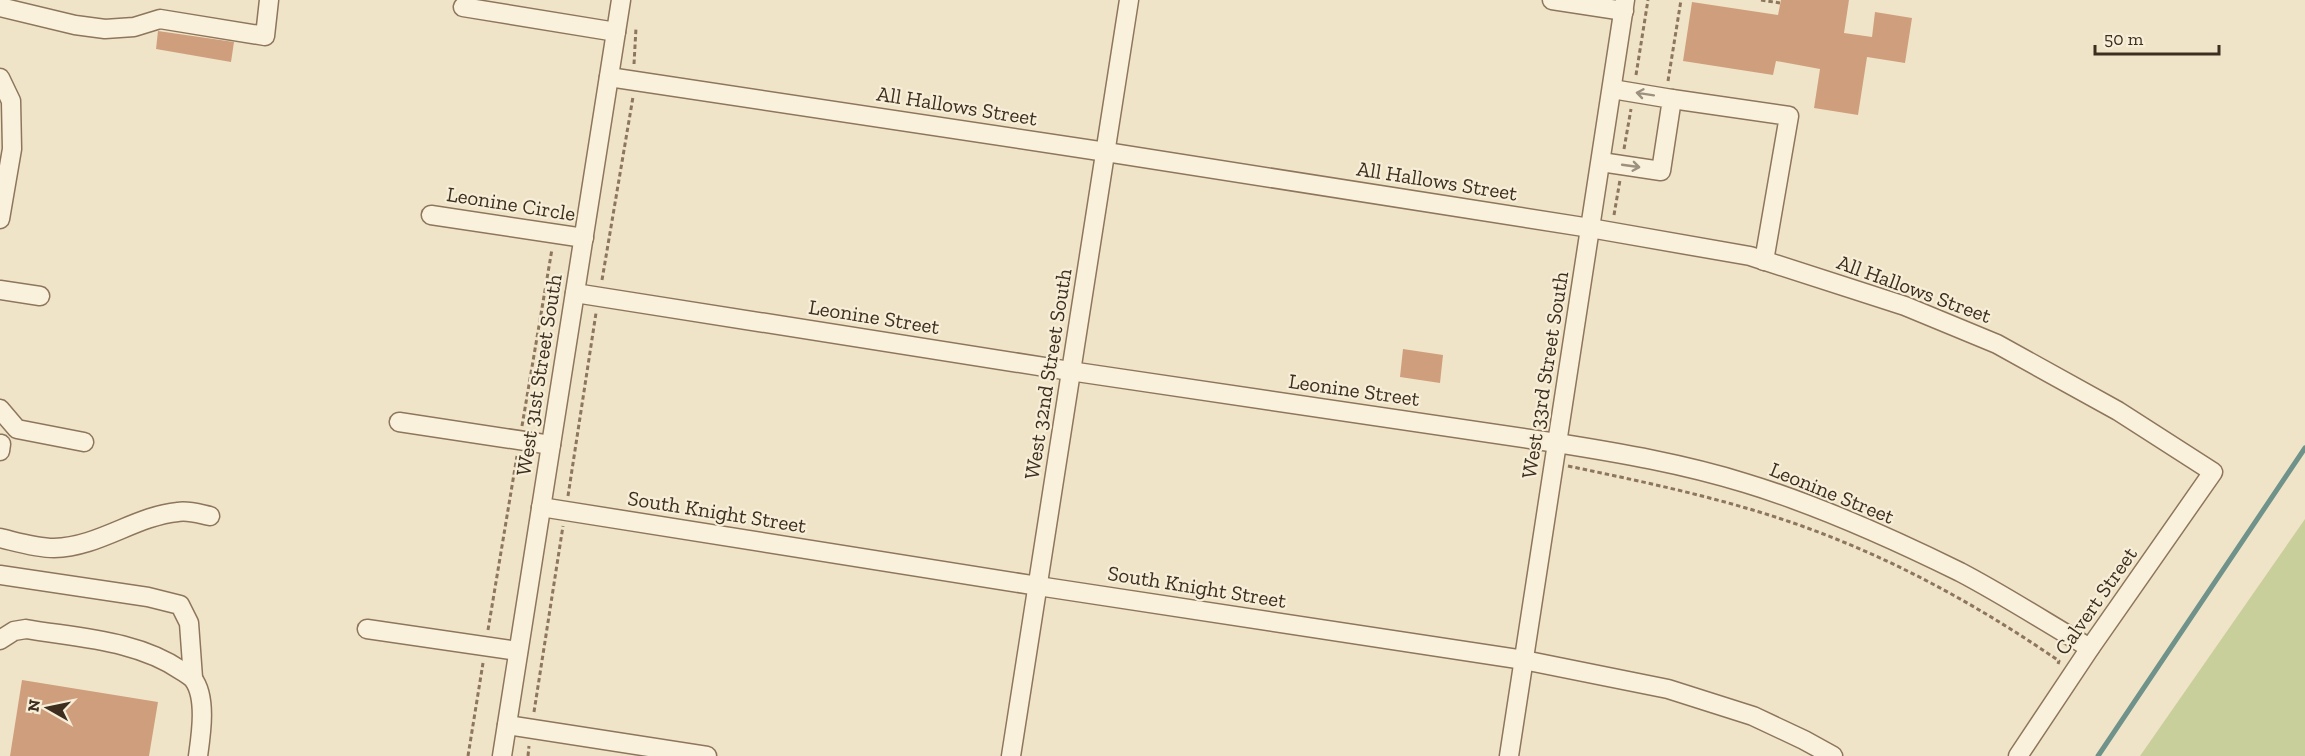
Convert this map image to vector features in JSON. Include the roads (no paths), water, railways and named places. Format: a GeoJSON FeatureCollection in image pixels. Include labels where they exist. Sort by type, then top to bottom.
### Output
{"type":"FeatureCollection","features":[{"type":"Feature","properties":{"kind":"street"},"geometry":{"type":"LineString","coordinates":[[0,7],[75,25],[105,29],[134,27],[160,19],[265,36],[269,0]]}},
{"type":"Feature","properties":{"kind":"street","name":"West 31st Street South"},"geometry":{"type":"LineString","coordinates":[[502,756],[621,0]]}},
{"type":"Feature","properties":{"kind":"street","name":"West 32nd Street South"},"geometry":{"type":"LineString","coordinates":[[1011,756],[1129,0]]}},
{"type":"Feature","properties":{"kind":"street"},"geometry":{"type":"LineString","coordinates":[[1552,0],[1624,6]]}},
{"type":"Feature","properties":{"kind":"street","name":"West 33rd Street South"},"geometry":{"type":"LineString","coordinates":[[1509,756],[1624,6]]}},
{"type":"Feature","properties":{"kind":"street"},"geometry":{"type":"LineString","coordinates":[[463,7],[616,32]]}},
{"type":"Feature","properties":{"kind":"street","name":"All Hallows Street"},"geometry":{"type":"LineString","coordinates":[[609,77],[1106,152],[1590,228],[1750,256],[1911,309],[1997,344],[2137,422],[2213,472]]}},
{"type":"Feature","properties":{"kind":"street"},"geometry":{"type":"LineString","coordinates":[[0,78],[11,101],[12,149],[0,219]]}},
{"type":"Feature","properties":{"kind":"street"},"geometry":{"type":"LineString","coordinates":[[1612,89],[1789,116],[1764,261]]}},
{"type":"Feature","properties":{"kind":"street"},"geometry":{"type":"LineString","coordinates":[[1601,162],[1661,171],[1669,98]]}},
{"type":"Feature","properties":{"kind":"street","name":"Leonine Circle"},"geometry":{"type":"LineString","coordinates":[[431,215],[584,238]]}},
{"type":"Feature","properties":{"kind":"street"},"geometry":{"type":"LineString","coordinates":[[0,290],[40,296]]}},
{"type":"Feature","properties":{"kind":"street","name":"Leonine Street"},"geometry":{"type":"LineString","coordinates":[[575,292],[1070,371],[1611,451],[1733,480],[1805,504],[1961,573],[2090,648]]}},
{"type":"Feature","properties":{"kind":"street"},"geometry":{"type":"LineString","coordinates":[[0,409],[17,429],[84,442]]}},
{"type":"Feature","properties":{"kind":"street"},"geometry":{"type":"LineString","coordinates":[[399,422],[551,445]]}},
{"type":"Feature","properties":{"kind":"street","name":"Calvert Street"},"geometry":{"type":"LineString","coordinates":[[2018,756],[2213,472]]}},
{"type":"Feature","properties":{"kind":"street","name":"South Knight Street"},"geometry":{"type":"LineString","coordinates":[[541,507],[1524,660],[1656,685],[1760,719],[1833,756]]}},
{"type":"Feature","properties":{"kind":"street"},"geometry":{"type":"LineString","coordinates":[[0,538],[54,548],[81,544],[114,534],[157,515],[181,511],[210,516]]}},
{"type":"Feature","properties":{"kind":"street"},"geometry":{"type":"LineString","coordinates":[[0,575],[148,597],[180,605],[189,622],[193,678],[200,693],[202,731],[198,756]]}},
{"type":"Feature","properties":{"kind":"street"},"geometry":{"type":"LineString","coordinates":[[367,628],[518,651]]}},
{"type":"Feature","properties":{"kind":"street"},"geometry":{"type":"LineString","coordinates":[[0,640],[14,631],[26,629],[133,647],[168,662],[193,678]]}},
{"type":"Feature","properties":{"kind":"street"},"geometry":{"type":"LineString","coordinates":[[507,724],[707,756]]}},
{"type":"Feature","properties":{"kind":"waterway"},"geometry":{"type":"LineString","coordinates":[[2098,756],[2305,448]]}}]}
